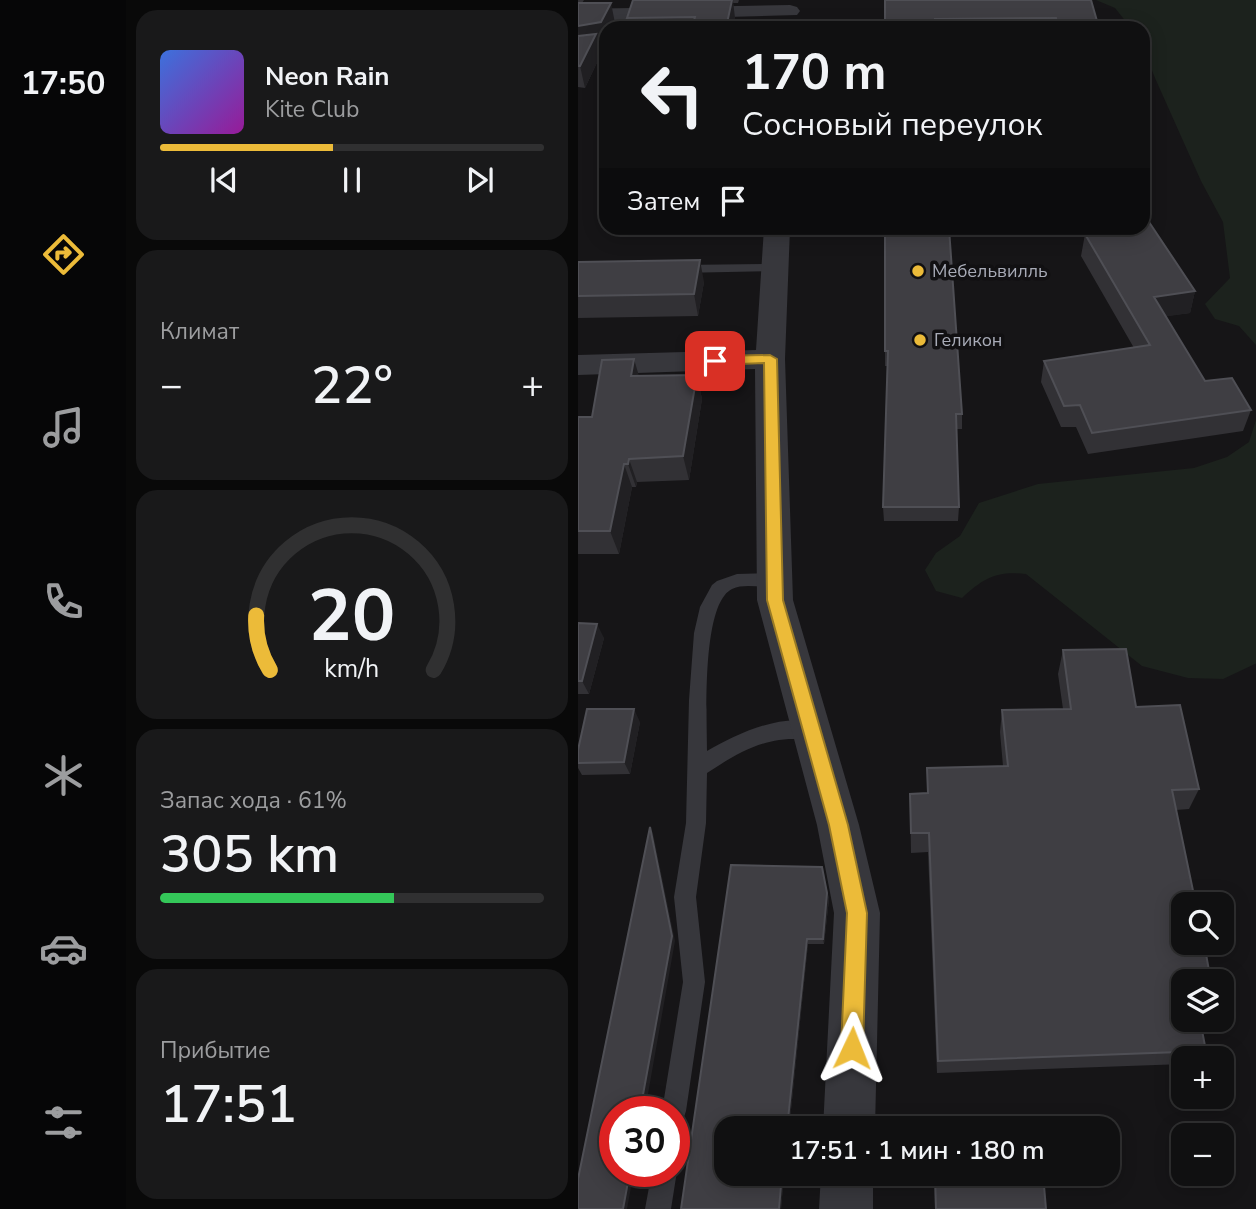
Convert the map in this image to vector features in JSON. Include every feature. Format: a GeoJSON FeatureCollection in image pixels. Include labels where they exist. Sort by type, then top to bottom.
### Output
{"type":"FeatureCollection","features":[{"type":"Feature","properties":{"kind":"street"},"geometry":{"type":"LineString","coordinates":[[578,15],[789,13]]}},
{"type":"Feature","properties":{"kind":"street"},"geometry":{"type":"LineString","coordinates":[[777,235],[770,359],[775,600],[838,825],[857,913],[849,1116]]}},
{"type":"Feature","properties":{"kind":"street"},"geometry":{"type":"LineString","coordinates":[[578,365],[770,359]]}},
{"type":"Feature","properties":{"kind":"street"},"geometry":{"type":"LineString","coordinates":[[846,1209],[847,1186]]}},
{"type":"Feature","properties":{"kind":"lane"},"geometry":{"type":"LineString","coordinates":[[578,52],[599,49]]}},
{"type":"Feature","properties":{"kind":"lane"},"geometry":{"type":"LineString","coordinates":[[670,269],[775,268]]}},
{"type":"Feature","properties":{"kind":"lane"},"geometry":{"type":"LineString","coordinates":[[676,1096],[694,982],[694,962],[685,905],[696,823],[698,672],[711,601],[726,584],[736,580],[774,580]]}},
{"type":"Feature","properties":{"kind":"lane"},"geometry":{"type":"LineString","coordinates":[[698,768],[753,736],[783,729],[812,730]]}},
{"type":"Feature","properties":{"kind":"lane"},"geometry":{"type":"LineString","coordinates":[[658,1209],[661,1187]]}},
{"type":"Feature","properties":{"kind":"shaded area"},"geometry":{"type":"Polygon","coordinates":[[[1096,0],[1256,0],[1256,345],[1239,326],[1215,319],[1205,304],[1230,278],[1223,222],[1201,181],[1150,66],[1150,21],[1125,21],[1115,8],[1096,0]]]}},
{"type":"Feature","properties":{"kind":"shaded area"},"geometry":{"type":"Polygon","coordinates":[[[1256,420],[1257,663],[1223,679],[1188,678],[1142,666],[1026,574],[991,577],[962,598],[936,591],[925,570],[936,553],[960,536],[979,503],[1038,484],[1194,468],[1227,457],[1249,442],[1256,420]]]}},
{"type":"Feature","properties":{"kind":"building"},"geometry":{"type":"Polygon","coordinates":[[[633,0],[732,0],[728,21],[694,21],[695,17],[627,18],[633,0]]]}},
{"type":"Feature","properties":{"kind":"building"},"geometry":{"type":"Polygon","coordinates":[[[885,0],[1091,0],[1097,21],[1057,21],[1056,18],[885,21],[885,0]]]}},
{"type":"Feature","properties":{"kind":"building"},"geometry":{"type":"Polygon","coordinates":[[[578,3],[611,3],[602,21],[578,26],[578,3]]]}},
{"type":"Feature","properties":{"kind":"building"},"geometry":{"type":"Polygon","coordinates":[[[596,34],[580,66],[578,66],[578,36],[596,34]]]}},
{"type":"Feature","properties":{"kind":"building"},"geometry":{"type":"Polygon","coordinates":[[[1150,224],[1195,291],[1154,297],[1205,381],[1232,378],[1251,410],[1092,433],[1080,405],[1064,406],[1044,361],[1150,345],[1086,235],[1150,235],[1150,224]]]}},
{"type":"Feature","properties":{"kind":"building"},"geometry":{"type":"Polygon","coordinates":[[[885,235],[949,235],[962,414],[956,414],[959,507],[883,507],[888,351],[885,351],[885,235]]]}},
{"type":"Feature","properties":{"kind":"building"},"geometry":{"type":"Polygon","coordinates":[[[700,260],[694,294],[578,296],[578,262],[700,260]]]}},
{"type":"Feature","properties":{"kind":"building"},"geometry":{"type":"Polygon","coordinates":[[[634,359],[631,376],[697,375],[683,456],[629,459],[628,464],[624,464],[610,531],[578,531],[578,417],[592,417],[602,360],[634,359]]]}},
{"type":"Feature","properties":{"kind":"building"},"geometry":{"type":"Polygon","coordinates":[[[578,623],[597,624],[582,681],[578,681],[578,623]]]}},
{"type":"Feature","properties":{"kind":"building"},"geometry":{"type":"Polygon","coordinates":[[[1126,649],[1136,707],[1180,705],[1199,789],[1172,790],[1193,892],[1171,892],[1171,955],[1206,955],[1209,969],[1171,969],[1171,1032],[1202,1032],[1205,1046],[1171,1046],[1171,1052],[938,1061],[929,833],[911,833],[910,794],[928,793],[927,768],[1008,766],[1002,710],[1071,709],[1063,650],[1126,649]]]}},
{"type":"Feature","properties":{"kind":"building"},"geometry":{"type":"Polygon","coordinates":[[[587,709],[634,709],[624,762],[578,763],[578,750],[587,709]]]}},
{"type":"Feature","properties":{"kind":"building"},"geometry":{"type":"Polygon","coordinates":[[[650,827],[672,936],[643,1096],[599,1096],[599,1187],[627,1187],[623,1209],[578,1209],[578,1179],[650,827]]]}},
{"type":"Feature","properties":{"kind":"building"},"geometry":{"type":"Polygon","coordinates":[[[731,865],[822,867],[827,893],[823,939],[807,939],[788,1116],[714,1116],[714,1186],[781,1186],[779,1209],[681,1209],[684,1187],[690,1187],[690,1147],[731,865]]]}},
{"type":"Feature","properties":{"kind":"building"},"geometry":{"type":"Polygon","coordinates":[[[935,1186],[1044,1186],[1046,1209],[936,1209],[935,1186]]]}},
{"type":"Feature","properties":{"kind":"place","name":"Мебельвилль"},"geometry":{"type":"Point","coordinates":[918,271]}},
{"type":"Feature","properties":{"kind":"place","name":"Геликон"},"geometry":{"type":"Point","coordinates":[920,340]}},
{"type":"Feature","properties":{"kind":"route"},"geometry":{"type":"LineString","coordinates":[[715,361],[770,359],[775,600],[848,863],[857,913],[852,1048]]}}]}
